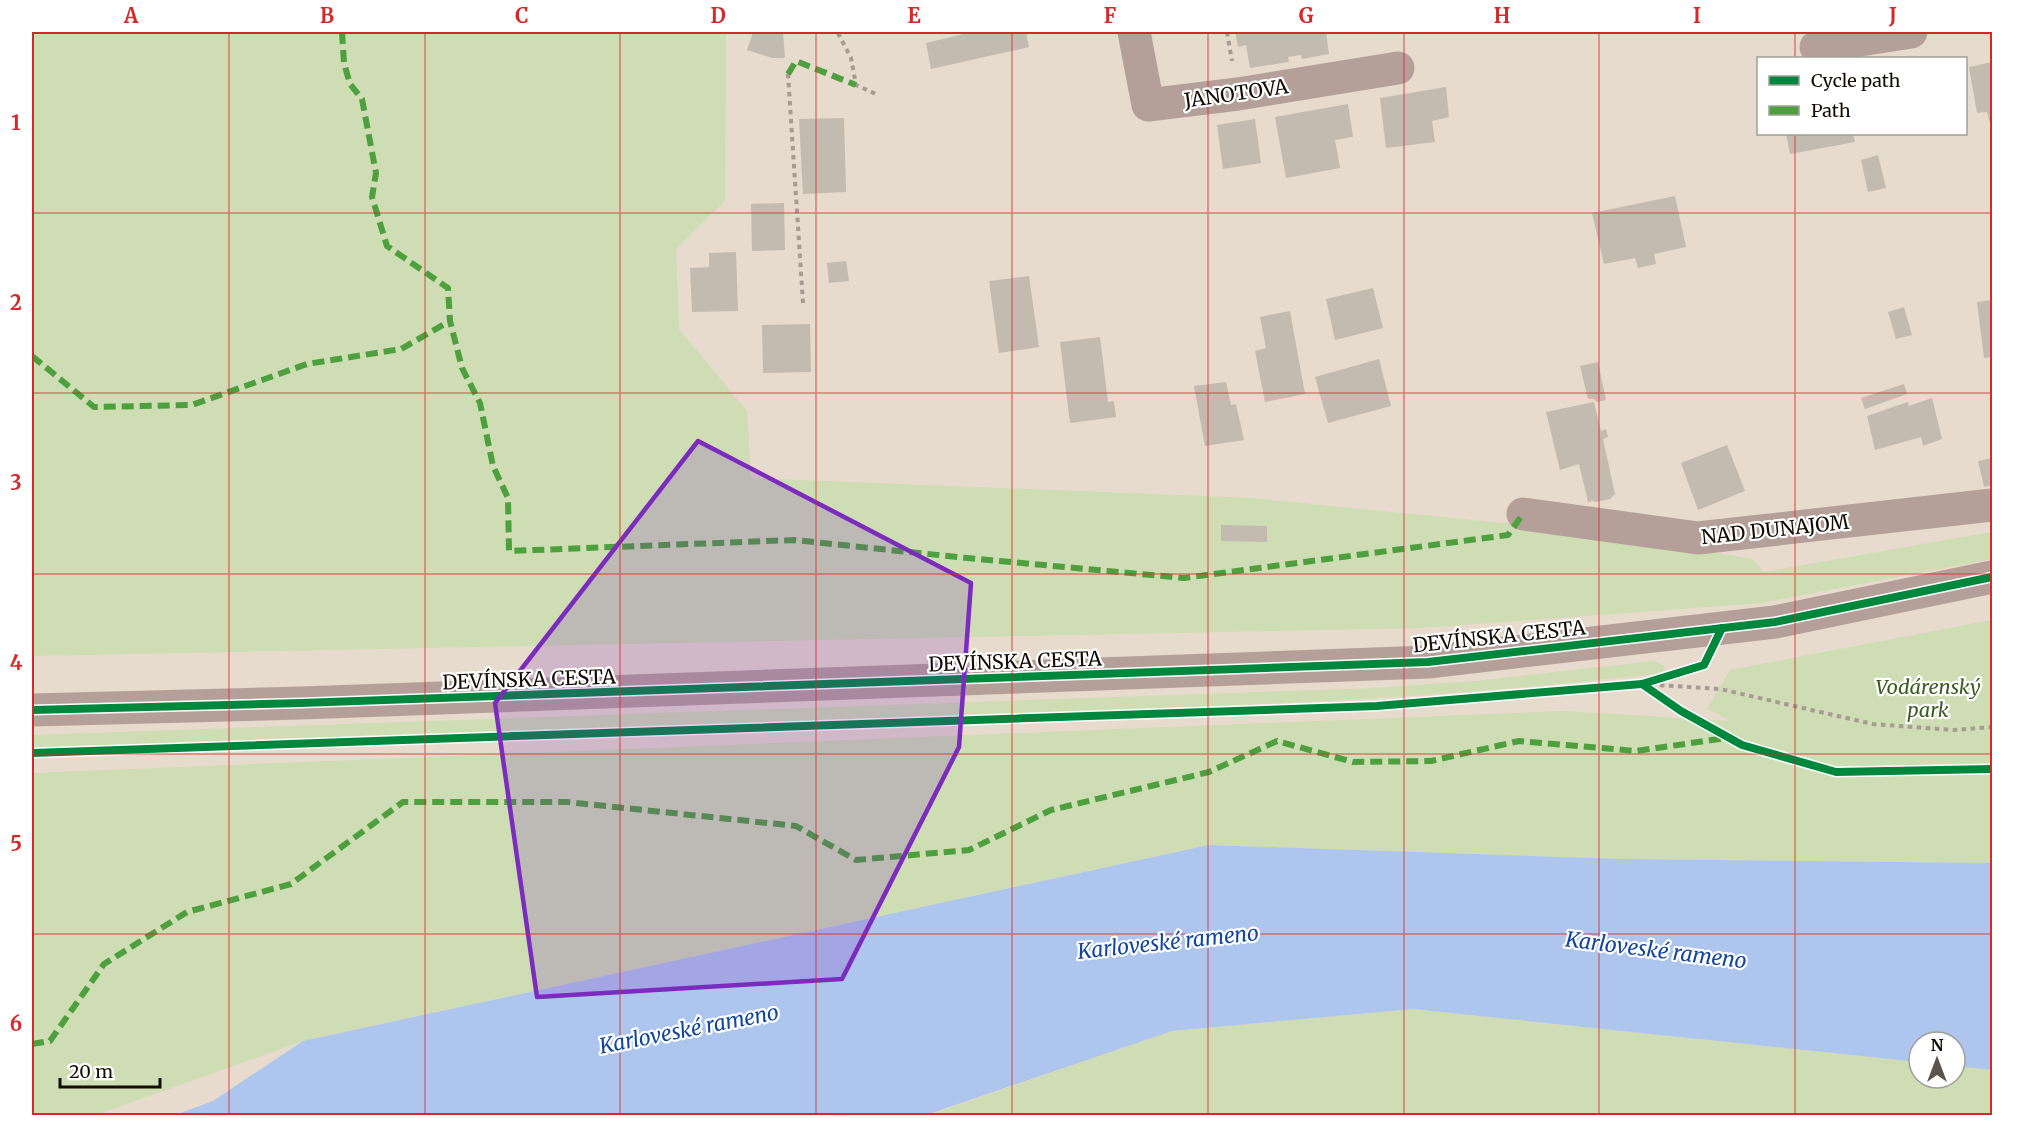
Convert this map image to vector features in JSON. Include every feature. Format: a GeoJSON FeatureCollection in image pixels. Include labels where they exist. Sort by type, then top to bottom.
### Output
{"type":"FeatureCollection","features":[{"type":"Feature","properties":{"kind":"street","name":"JANOTOVA"},"geometry":{"type":"LineString","coordinates":[[1134,32],[1148,105],[1238,94],[1398,68]]}},
{"type":"Feature","properties":{"kind":"street"},"geometry":{"type":"LineString","coordinates":[[1816,46],[1911,32]]}},
{"type":"Feature","properties":{"kind":"street","name":"NAD DUNAJOM"},"geometry":{"type":"LineString","coordinates":[[1523,514],[1698,538],[1992,505]]}},
{"type":"Feature","properties":{"kind":"street","name":"DEVÍNSKA CESTA"},"geometry":{"type":"LineString","coordinates":[[32,710],[301,704],[1428,662],[1775,622],[1992,578]]}},
{"type":"Feature","properties":{"kind":"path"},"geometry":{"type":"LineString","coordinates":[[838,33],[851,58],[856,86],[876,94]]}},
{"type":"Feature","properties":{"kind":"path"},"geometry":{"type":"LineString","coordinates":[[788,74],[803,303]]}},
{"type":"Feature","properties":{"kind":"path"},"geometry":{"type":"LineString","coordinates":[[1642,684],[1663,678]]}},
{"type":"Feature","properties":{"kind":"path"},"geometry":{"type":"LineString","coordinates":[[1642,684],[1652,691]]}},
{"type":"Feature","properties":{"kind":"path"},"geometry":{"type":"LineString","coordinates":[[1631,685],[1720,689],[1873,724],[1954,730],[1992,727]]}},
{"type":"Feature","properties":{"kind":"highlighted area"},"geometry":{"type":"Polygon","coordinates":[[[698,441],[971,583],[959,747],[842,979],[537,997],[495,703],[698,441]]]}},
{"type":"Feature","properties":{"kind":"green space"},"geometry":{"type":"Polygon","coordinates":[[[32,32],[726,32],[725,201],[676,249],[679,329],[747,411],[751,478],[1251,498],[1593,532],[1752,559],[1764,572],[1992,532],[1992,559],[1761,603],[1421,628],[32,656],[32,32]]]}},
{"type":"Feature","properties":{"kind":"green space","name":"Vodárenský park"},"geometry":{"type":"Polygon","coordinates":[[[1992,620],[1992,863],[1623,859],[1209,845],[303,1041],[96,1115],[32,1115],[32,773],[1564,711],[1731,721],[1707,709],[1730,670],[1992,620]]]}},
{"type":"Feature","properties":{"kind":"green space"},"geometry":{"type":"Polygon","coordinates":[[[1654,661],[1664,666],[1663,673],[1573,683],[1303,702],[828,721],[32,748],[32,735],[1374,688],[1475,681],[1654,661]]]}},
{"type":"Feature","properties":{"kind":"green space"},"geometry":{"type":"Polygon","coordinates":[[[1413,1009],[1907,1061],[1907,1090],[1967,1090],[1967,1067],[1992,1070],[1992,1116],[926,1116],[1172,1031],[1413,1009]]]}},
{"type":"Feature","properties":{"kind":"water","name":"Karloveské rameno"},"geometry":{"type":"Polygon","coordinates":[[[1209,845],[1623,859],[1992,863],[1992,1070],[1967,1067],[1967,1030],[1907,1030],[1907,1061],[1413,1009],[1172,1031],[926,1115],[175,1115],[213,1101],[303,1041],[1209,845]]]}},
{"type":"Feature","properties":{"kind":"building"},"geometry":{"type":"Polygon","coordinates":[[[753,32],[783,32],[785,58],[772,58],[747,50],[753,32]]]}},
{"type":"Feature","properties":{"kind":"building"},"geometry":{"type":"Polygon","coordinates":[[[972,32],[1026,32],[1029,47],[931,69],[926,43],[972,32]]]}},
{"type":"Feature","properties":{"kind":"building"},"geometry":{"type":"Polygon","coordinates":[[[1235,32],[1326,32],[1329,54],[1302,59],[1301,55],[1288,57],[1289,62],[1250,68],[1246,45],[1238,47],[1235,32]]]}},
{"type":"Feature","properties":{"kind":"building"},"geometry":{"type":"Polygon","coordinates":[[[1992,62],[1992,122],[1990,123],[1987,112],[1977,113],[1969,67],[1992,62]]]}},
{"type":"Feature","properties":{"kind":"building"},"geometry":{"type":"Polygon","coordinates":[[[1446,87],[1449,117],[1432,121],[1435,142],[1386,148],[1380,98],[1446,87]]]}},
{"type":"Feature","properties":{"kind":"building"},"geometry":{"type":"Polygon","coordinates":[[[1348,104],[1353,137],[1335,140],[1340,168],[1286,178],[1275,117],[1348,104]]]}},
{"type":"Feature","properties":{"kind":"building"},"geometry":{"type":"Polygon","coordinates":[[[844,118],[846,192],[803,194],[799,119],[844,118]]]}},
{"type":"Feature","properties":{"kind":"building"},"geometry":{"type":"Polygon","coordinates":[[[1255,119],[1261,163],[1223,169],[1217,125],[1255,119]]]}},
{"type":"Feature","properties":{"kind":"building"},"geometry":{"type":"Polygon","coordinates":[[[1786,135],[1853,135],[1855,142],[1790,154],[1786,135]]]}},
{"type":"Feature","properties":{"kind":"building"},"geometry":{"type":"Polygon","coordinates":[[[1878,155],[1886,188],[1868,192],[1861,160],[1878,155]]]}},
{"type":"Feature","properties":{"kind":"building"},"geometry":{"type":"Polygon","coordinates":[[[1675,196],[1686,247],[1654,254],[1656,264],[1638,268],[1635,258],[1604,264],[1592,213],[1675,196]]]}},
{"type":"Feature","properties":{"kind":"building"},"geometry":{"type":"Polygon","coordinates":[[[784,203],[785,250],[752,251],[751,204],[784,203]]]}},
{"type":"Feature","properties":{"kind":"building"},"geometry":{"type":"Polygon","coordinates":[[[736,252],[738,311],[692,312],[690,268],[709,267],[709,253],[736,252]]]}},
{"type":"Feature","properties":{"kind":"building"},"geometry":{"type":"Polygon","coordinates":[[[846,261],[849,281],[829,283],[827,263],[846,261]]]}},
{"type":"Feature","properties":{"kind":"building"},"geometry":{"type":"Polygon","coordinates":[[[1029,276],[1039,347],[999,353],[989,281],[1029,276]]]}},
{"type":"Feature","properties":{"kind":"building"},"geometry":{"type":"Polygon","coordinates":[[[1373,288],[1383,328],[1335,340],[1326,299],[1373,288]]]}},
{"type":"Feature","properties":{"kind":"building"},"geometry":{"type":"Polygon","coordinates":[[[1992,300],[1992,357],[1984,358],[1977,302],[1992,300]]]}},
{"type":"Feature","properties":{"kind":"building"},"geometry":{"type":"Polygon","coordinates":[[[1904,307],[1912,335],[1896,339],[1888,312],[1904,307]]]}},
{"type":"Feature","properties":{"kind":"building"},"geometry":{"type":"Polygon","coordinates":[[[1290,311],[1305,394],[1265,402],[1255,351],[1266,348],[1260,317],[1290,311]]]}},
{"type":"Feature","properties":{"kind":"building"},"geometry":{"type":"Polygon","coordinates":[[[810,324],[811,372],[763,373],[762,325],[810,324]]]}},
{"type":"Feature","properties":{"kind":"building"},"geometry":{"type":"Polygon","coordinates":[[[1100,337],[1108,402],[1114,401],[1116,417],[1070,423],[1060,342],[1100,337]]]}},
{"type":"Feature","properties":{"kind":"building"},"geometry":{"type":"Polygon","coordinates":[[[1379,359],[1391,406],[1328,423],[1315,377],[1379,359]]]}},
{"type":"Feature","properties":{"kind":"building"},"geometry":{"type":"Polygon","coordinates":[[[1598,362],[1606,400],[1597,402],[1594,399],[1588,399],[1580,366],[1598,362]]]}},
{"type":"Feature","properties":{"kind":"building"},"geometry":{"type":"Polygon","coordinates":[[[1226,382],[1231,405],[1236,404],[1244,440],[1205,446],[1194,386],[1226,382]]]}},
{"type":"Feature","properties":{"kind":"building"},"geometry":{"type":"Polygon","coordinates":[[[1904,384],[1907,394],[1865,409],[1861,398],[1904,384]]]}},
{"type":"Feature","properties":{"kind":"building"},"geometry":{"type":"Polygon","coordinates":[[[1932,398],[1942,439],[1923,446],[1921,437],[1875,450],[1867,416],[1908,402],[1909,406],[1932,398]]]}},
{"type":"Feature","properties":{"kind":"building"},"geometry":{"type":"Polygon","coordinates":[[[1594,402],[1601,431],[1606,429],[1608,437],[1603,439],[1615,494],[1610,499],[1588,502],[1579,464],[1560,470],[1546,412],[1594,402]]]}},
{"type":"Feature","properties":{"kind":"building"},"geometry":{"type":"Polygon","coordinates":[[[1727,445],[1745,491],[1698,510],[1681,463],[1727,445]]]}},
{"type":"Feature","properties":{"kind":"building"},"geometry":{"type":"Polygon","coordinates":[[[1992,458],[1992,485],[1984,487],[1978,461],[1992,458]]]}},
{"type":"Feature","properties":{"kind":"building"},"geometry":{"type":"Polygon","coordinates":[[[1221,525],[1267,526],[1267,542],[1221,541],[1221,525]]]}},
{"type":"Feature","properties":{"kind":"marked path"},"geometry":{"type":"LineString","coordinates":[[342,32],[344,63],[350,84],[362,99],[376,173],[372,197],[387,246],[448,288],[450,321],[462,368],[480,403],[493,466],[508,498],[509,551],[794,540],[1184,578],[1508,535],[1523,514]]}},
{"type":"Feature","properties":{"kind":"marked path"},"geometry":{"type":"LineString","coordinates":[[788,74],[796,61],[856,85]]}},
{"type":"Feature","properties":{"kind":"marked path"},"geometry":{"type":"LineString","coordinates":[[32,356],[94,407],[192,405],[307,364],[401,349],[450,321]]}},
{"type":"Feature","properties":{"kind":"marked path"},"geometry":{"type":"LineString","coordinates":[[32,1044],[50,1041],[104,964],[187,912],[291,884],[403,802],[567,802],[796,826],[856,860],[969,850],[1051,810],[1209,772],[1277,741],[1353,762],[1431,761],[1519,741],[1636,751],[1726,738]]}},
{"type":"Feature","properties":{"kind":"cycle path"},"geometry":{"type":"LineString","coordinates":[[32,710],[301,703],[1428,662],[1775,622],[1992,577]]}},
{"type":"Feature","properties":{"kind":"cycle path"},"geometry":{"type":"LineString","coordinates":[[32,753],[1377,706],[1642,684],[1704,665],[1722,628]]}},
{"type":"Feature","properties":{"kind":"cycle path"},"geometry":{"type":"LineString","coordinates":[[1642,684],[1681,711],[1742,745],[1836,772],[1992,769]]}}]}
